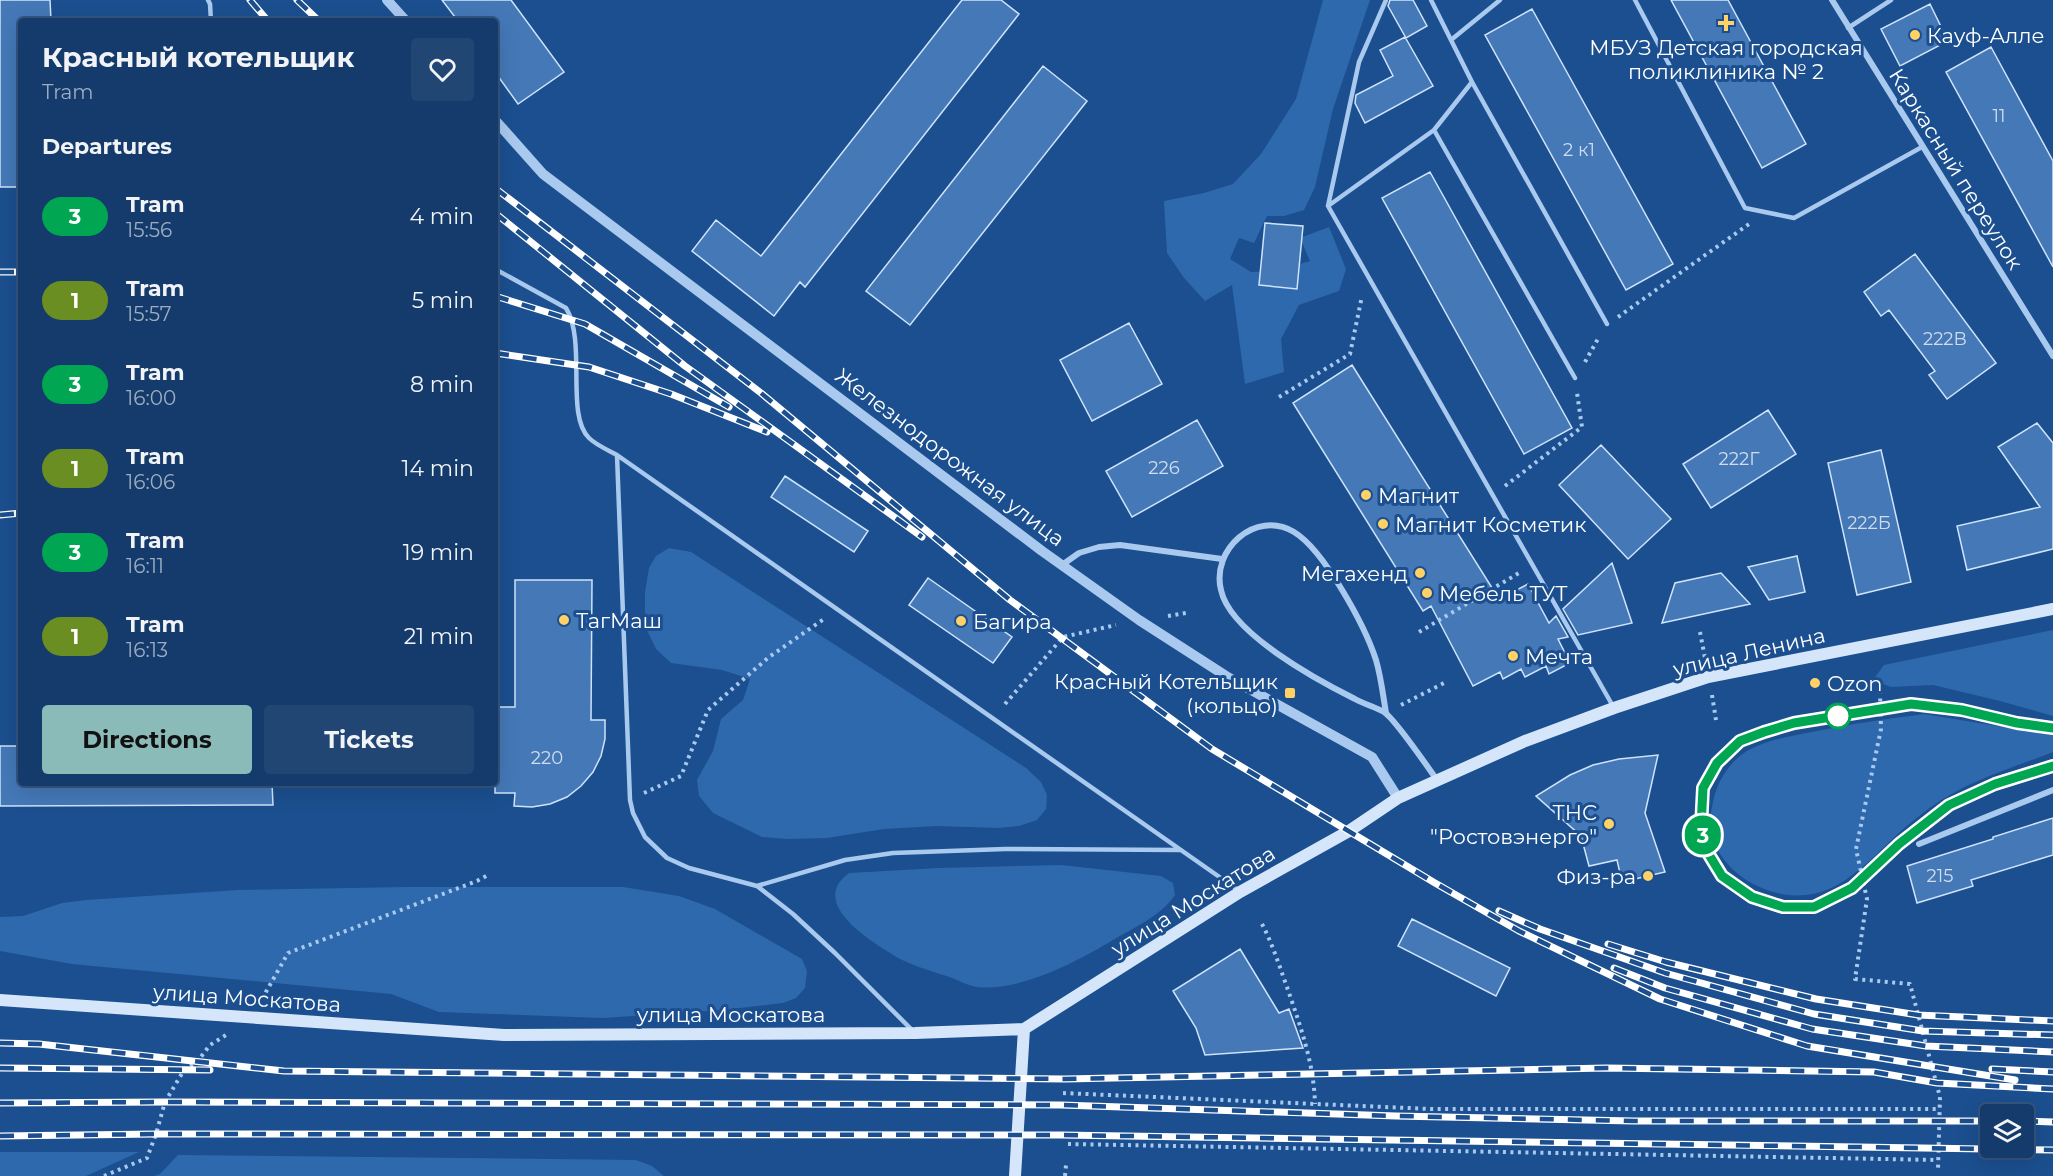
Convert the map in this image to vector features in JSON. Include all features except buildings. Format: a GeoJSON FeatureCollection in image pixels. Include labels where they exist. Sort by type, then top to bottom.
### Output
{"type":"FeatureCollection","features":[{"type":"Feature","properties":{"kind":"main road","name":"улица Ленина"},"geometry":{"type":"LineString","coordinates":[[1398,798],[1526,741],[1614,708],[1708,677],[2053,609]]}},
{"type":"Feature","properties":{"kind":"main road","name":"улица Москатова"},"geometry":{"type":"LineString","coordinates":[[0,1000],[504,1035],[915,1033],[1024,1029],[1240,892],[1349,831],[1398,798]]}},
{"type":"Feature","properties":{"kind":"main road"},"geometry":{"type":"LineString","coordinates":[[1015,1176],[1024,1029]]}},
{"type":"Feature","properties":{"kind":"street"},"geometry":{"type":"LineString","coordinates":[[387,0],[403,18]]}},
{"type":"Feature","properties":{"kind":"street","name":"Каркасный переулок"},"geometry":{"type":"LineString","coordinates":[[1832,0],[2053,356]]}},
{"type":"Feature","properties":{"kind":"street","name":"Железнодорожная улица"},"geometry":{"type":"LineString","coordinates":[[498,123],[543,174],[1062,566],[1139,620],[1226,675],[1372,757],[1398,798]]}},
{"type":"Feature","properties":{"kind":"street"},"geometry":{"type":"LineString","coordinates":[[1386,713],[1380,676],[1368,640],[1335,578],[1320,557],[1302,537],[1290,530],[1275,526],[1257,527],[1244,532],[1230,545],[1222,559],[1219,574],[1220,589],[1233,616],[1246,629],[1298,666],[1354,698],[1386,713],[1438,780]]}},
{"type":"Feature","properties":{"kind":"street"},"geometry":{"type":"LineString","coordinates":[[1062,566],[1089,550],[1120,545],[1222,559]]}},
{"type":"Feature","properties":{"kind":"street"},"geometry":{"type":"LineString","coordinates":[[1919,844],[2053,790]]}},
{"type":"Feature","properties":{"kind":"lane"},"geometry":{"type":"LineString","coordinates":[[208,0],[211,18]]}},
{"type":"Feature","properties":{"kind":"lane"},"geometry":{"type":"LineString","coordinates":[[1386,0],[1359,62],[1328,206],[1614,708]]}},
{"type":"Feature","properties":{"kind":"lane"},"geometry":{"type":"LineString","coordinates":[[1431,0],[1472,82],[1607,324]]}},
{"type":"Feature","properties":{"kind":"lane"},"geometry":{"type":"LineString","coordinates":[[1451,40],[1500,0]]}},
{"type":"Feature","properties":{"kind":"lane"},"geometry":{"type":"LineString","coordinates":[[1635,0],[1745,208],[1794,218],[1922,147]]}},
{"type":"Feature","properties":{"kind":"lane"},"geometry":{"type":"LineString","coordinates":[[1848,28],[1891,0]]}},
{"type":"Feature","properties":{"kind":"lane"},"geometry":{"type":"LineString","coordinates":[[1328,206],[1434,130],[1472,82]]}},
{"type":"Feature","properties":{"kind":"lane"},"geometry":{"type":"LineString","coordinates":[[1434,130],[1575,378]]}},
{"type":"Feature","properties":{"kind":"lane"},"geometry":{"type":"LineString","coordinates":[[498,271],[566,308],[573,319],[576,333],[578,409],[581,426],[588,438],[617,454],[1240,892]]}},
{"type":"Feature","properties":{"kind":"lane"},"geometry":{"type":"LineString","coordinates":[[617,454],[630,800],[633,813],[645,837],[667,858],[689,868],[757,886],[793,914],[835,953],[915,1033]]}},
{"type":"Feature","properties":{"kind":"lane"},"geometry":{"type":"LineString","coordinates":[[757,886],[845,860],[893,853],[1005,849],[1181,850]]}},
{"type":"Feature","properties":{"kind":"path"},"geometry":{"type":"LineString","coordinates":[[1493,495],[1582,427],[1575,378],[1607,324],[1766,213]]}},
{"type":"Feature","properties":{"kind":"path"},"geometry":{"type":"LineString","coordinates":[[1279,397],[1350,354],[1366,273]]}},
{"type":"Feature","properties":{"kind":"path"},"geometry":{"type":"LineString","coordinates":[[1419,632],[1532,565]]}},
{"type":"Feature","properties":{"kind":"path"},"geometry":{"type":"LineString","coordinates":[[630,800],[681,776],[708,710],[769,657],[839,609]]}},
{"type":"Feature","properties":{"kind":"path"},"geometry":{"type":"LineString","coordinates":[[1005,704],[1063,638],[1139,620],[1186,613]]}},
{"type":"Feature","properties":{"kind":"path"},"geometry":{"type":"LineString","coordinates":[[1386,713],[1446,682]]}},
{"type":"Feature","properties":{"kind":"path"},"geometry":{"type":"LineString","coordinates":[[1880,691],[1881,729],[1856,849],[1867,898],[1855,979],[1910,984],[1940,1097],[1938,1170]]}},
{"type":"Feature","properties":{"kind":"path"},"geometry":{"type":"LineString","coordinates":[[104,1176],[147,1158],[165,1102],[184,1070],[197,1062],[210,1045],[251,1018],[288,953],[488,875]]}},
{"type":"Feature","properties":{"kind":"path"},"geometry":{"type":"LineString","coordinates":[[1262,924],[1271,942],[1307,1046],[1314,1086],[1314,1104]]}},
{"type":"Feature","properties":{"kind":"path"},"geometry":{"type":"LineString","coordinates":[[1063,1093],[1431,1109],[1939,1109]]}},
{"type":"Feature","properties":{"kind":"path"},"geometry":{"type":"LineString","coordinates":[[1068,1144],[1938,1160]]}},
{"type":"Feature","properties":{"kind":"path"},"geometry":{"type":"LineString","coordinates":[[1065,1165],[1065,1176]]}},
{"type":"Feature","properties":{"kind":"shaded area"},"geometry":{"type":"Polygon","coordinates":[[[1323,0],[1370,0],[1333,109],[1315,187],[1304,210],[1284,216],[1267,216],[1254,243],[1239,238],[1230,259],[1251,272],[1276,271],[1310,261],[1300,238],[1329,227],[1346,269],[1339,291],[1299,305],[1281,339],[1284,372],[1245,384],[1232,285],[1205,301],[1184,278],[1167,253],[1164,201],[1204,193],[1233,184],[1261,154],[1296,99],[1323,0]]]}},
{"type":"Feature","properties":{"kind":"shaded area"},"geometry":{"type":"Polygon","coordinates":[[[669,548],[691,552],[1026,768],[1041,782],[1047,795],[1046,809],[1037,820],[1019,826],[999,828],[937,826],[884,829],[827,838],[788,839],[762,837],[713,813],[699,796],[697,780],[713,751],[721,719],[743,700],[750,679],[722,670],[671,663],[656,649],[645,626],[645,592],[649,568],[656,556],[669,548]]]}},
{"type":"Feature","properties":{"kind":"shaded area"},"geometry":{"type":"Polygon","coordinates":[[[2053,630],[2053,716],[1933,685],[1891,687],[1873,680],[1884,665],[2053,630]]]}},
{"type":"Feature","properties":{"kind":"shaded area"},"geometry":{"type":"Polygon","coordinates":[[[1924,714],[2053,735],[2053,752],[1979,780],[1947,797],[1906,827],[1852,875],[1822,892],[1806,895],[1776,893],[1747,880],[1724,860],[1711,833],[1712,809],[1721,780],[1729,767],[1747,751],[1787,737],[1924,714]]]}},
{"type":"Feature","properties":{"kind":"shaded area"},"geometry":{"type":"Polygon","coordinates":[[[1061,865],[1161,876],[1173,883],[1175,895],[1147,920],[1083,957],[1030,980],[994,987],[971,986],[900,959],[875,944],[849,922],[840,910],[835,897],[838,885],[849,873],[1061,865]]]}},
{"type":"Feature","properties":{"kind":"shaded area"},"geometry":{"type":"Polygon","coordinates":[[[623,887],[679,896],[715,909],[802,959],[807,971],[805,988],[796,998],[783,1003],[722,1010],[603,1018],[439,1012],[391,994],[72,964],[0,951],[0,917],[23,916],[62,903],[238,890],[623,887]]]}},
{"type":"Feature","properties":{"kind":"shaded area"},"geometry":{"type":"Polygon","coordinates":[[[0,1152],[139,1152],[86,1176],[0,1176],[0,1152]]]}},
{"type":"Feature","properties":{"kind":"shaded area"},"geometry":{"type":"Polygon","coordinates":[[[178,1155],[636,1160],[652,1166],[664,1176],[154,1176],[160,1174],[178,1155]]]}},
{"type":"Feature","properties":{"kind":"tram line"},"geometry":{"type":"LineString","coordinates":[[2053,728],[2017,723],[1962,710],[1911,704],[1794,723],[1740,741],[1717,763],[1703,788],[1701,827],[1708,853],[1722,876],[1752,897],[1783,907],[1814,907],[1852,888],[1899,844],[1949,805],[1995,784],[2053,766]]}},
{"type":"Feature","properties":{"kind":"tram line","name":"3"},"geometry":{"type":"LineString","coordinates":[[2053,728],[2017,723],[1962,710],[1911,704],[1794,723],[1740,741],[1717,763],[1703,788],[1701,827],[1708,853],[1722,876],[1752,897],[1783,907],[1814,907],[1852,888],[1899,844],[1949,805],[1995,784],[2053,766]]}},
{"type":"Feature","properties":{"kind":"railway"},"geometry":{"type":"LineString","coordinates":[[250,0],[265,18]]}},
{"type":"Feature","properties":{"kind":"railway"},"geometry":{"type":"LineString","coordinates":[[297,0],[316,18]]}},
{"type":"Feature","properties":{"kind":"railway"},"geometry":{"type":"LineString","coordinates":[[498,190],[761,393],[1010,600],[1212,749],[1435,883],[1519,931],[1660,999],[1807,1046],[2015,1080]]}},
{"type":"Feature","properties":{"kind":"railway"},"geometry":{"type":"LineString","coordinates":[[498,215],[685,366],[922,537]]}},
{"type":"Feature","properties":{"kind":"railway"},"geometry":{"type":"LineString","coordinates":[[0,272],[18,272]]}},
{"type":"Feature","properties":{"kind":"railway"},"geometry":{"type":"LineString","coordinates":[[498,297],[585,324],[729,407]]}},
{"type":"Feature","properties":{"kind":"railway"},"geometry":{"type":"LineString","coordinates":[[498,353],[589,367],[671,394],[767,432]]}},
{"type":"Feature","properties":{"kind":"railway"},"geometry":{"type":"LineString","coordinates":[[0,515],[18,513]]}},
{"type":"Feature","properties":{"kind":"railway"},"geometry":{"type":"LineString","coordinates":[[1499,911],[1540,929],[1665,973],[1814,1014],[1923,1031],[2053,1035]]}},
{"type":"Feature","properties":{"kind":"railway"},"geometry":{"type":"LineString","coordinates":[[1608,944],[1666,962],[1816,999],[1918,1015],[2053,1021]]}},
{"type":"Feature","properties":{"kind":"railway"},"geometry":{"type":"LineString","coordinates":[[1614,968],[1665,988],[1812,1029],[1926,1046],[2053,1052]]}},
{"type":"Feature","properties":{"kind":"railway"},"geometry":{"type":"LineString","coordinates":[[0,1043],[39,1044],[284,1071],[1065,1079],[1606,1068],[1874,1072],[1937,1083],[2053,1089]]}},
{"type":"Feature","properties":{"kind":"railway"},"geometry":{"type":"LineString","coordinates":[[0,1068],[210,1070]]}},
{"type":"Feature","properties":{"kind":"railway"},"geometry":{"type":"LineString","coordinates":[[1992,1069],[2053,1072]]}},
{"type":"Feature","properties":{"kind":"railway"},"geometry":{"type":"LineString","coordinates":[[0,1103],[1061,1105],[1634,1121],[1980,1121]]}},
{"type":"Feature","properties":{"kind":"railway"},"geometry":{"type":"LineString","coordinates":[[2034,1121],[2053,1122]]}},
{"type":"Feature","properties":{"kind":"railway"},"geometry":{"type":"LineString","coordinates":[[0,1136],[156,1134],[1061,1135],[2053,1150]]}},
{"type":"Feature","properties":{"kind":"place","name":"МБУЗ Детская городская поликлиника № 2"},"geometry":{"type":"Point","coordinates":[1726,23]}},
{"type":"Feature","properties":{"kind":"place","name":"Кауф-Алле"},"geometry":{"type":"Point","coordinates":[1915,35]}},
{"type":"Feature","properties":{"kind":"place","name":"Магнит"},"geometry":{"type":"Point","coordinates":[1366,495]}},
{"type":"Feature","properties":{"kind":"place","name":"Магнит Косметик"},"geometry":{"type":"Point","coordinates":[1383,524]}},
{"type":"Feature","properties":{"kind":"place","name":"Мегахенд"},"geometry":{"type":"Point","coordinates":[1420,573]}},
{"type":"Feature","properties":{"kind":"place","name":"Мебель ТУТ"},"geometry":{"type":"Point","coordinates":[1427,593]}},
{"type":"Feature","properties":{"kind":"place","name":"ТагМаш"},"geometry":{"type":"Point","coordinates":[564,620]}},
{"type":"Feature","properties":{"kind":"place","name":"Багира"},"geometry":{"type":"Point","coordinates":[961,621]}},
{"type":"Feature","properties":{"kind":"place","name":"Мечта"},"geometry":{"type":"Point","coordinates":[1513,656]}},
{"type":"Feature","properties":{"kind":"place","name":"Ozon"},"geometry":{"type":"Point","coordinates":[1815,683]}},
{"type":"Feature","properties":{"kind":"place","name":"Красный Котельщик (кольцо)"},"geometry":{"type":"Point","coordinates":[1290,693]}},
{"type":"Feature","properties":{"kind":"place","name":"ТНС \"Ростовэнерго\""},"geometry":{"type":"Point","coordinates":[1609,824]}},
{"type":"Feature","properties":{"kind":"place","name":"Физ-ра"},"geometry":{"type":"Point","coordinates":[1648,876]}}]}
